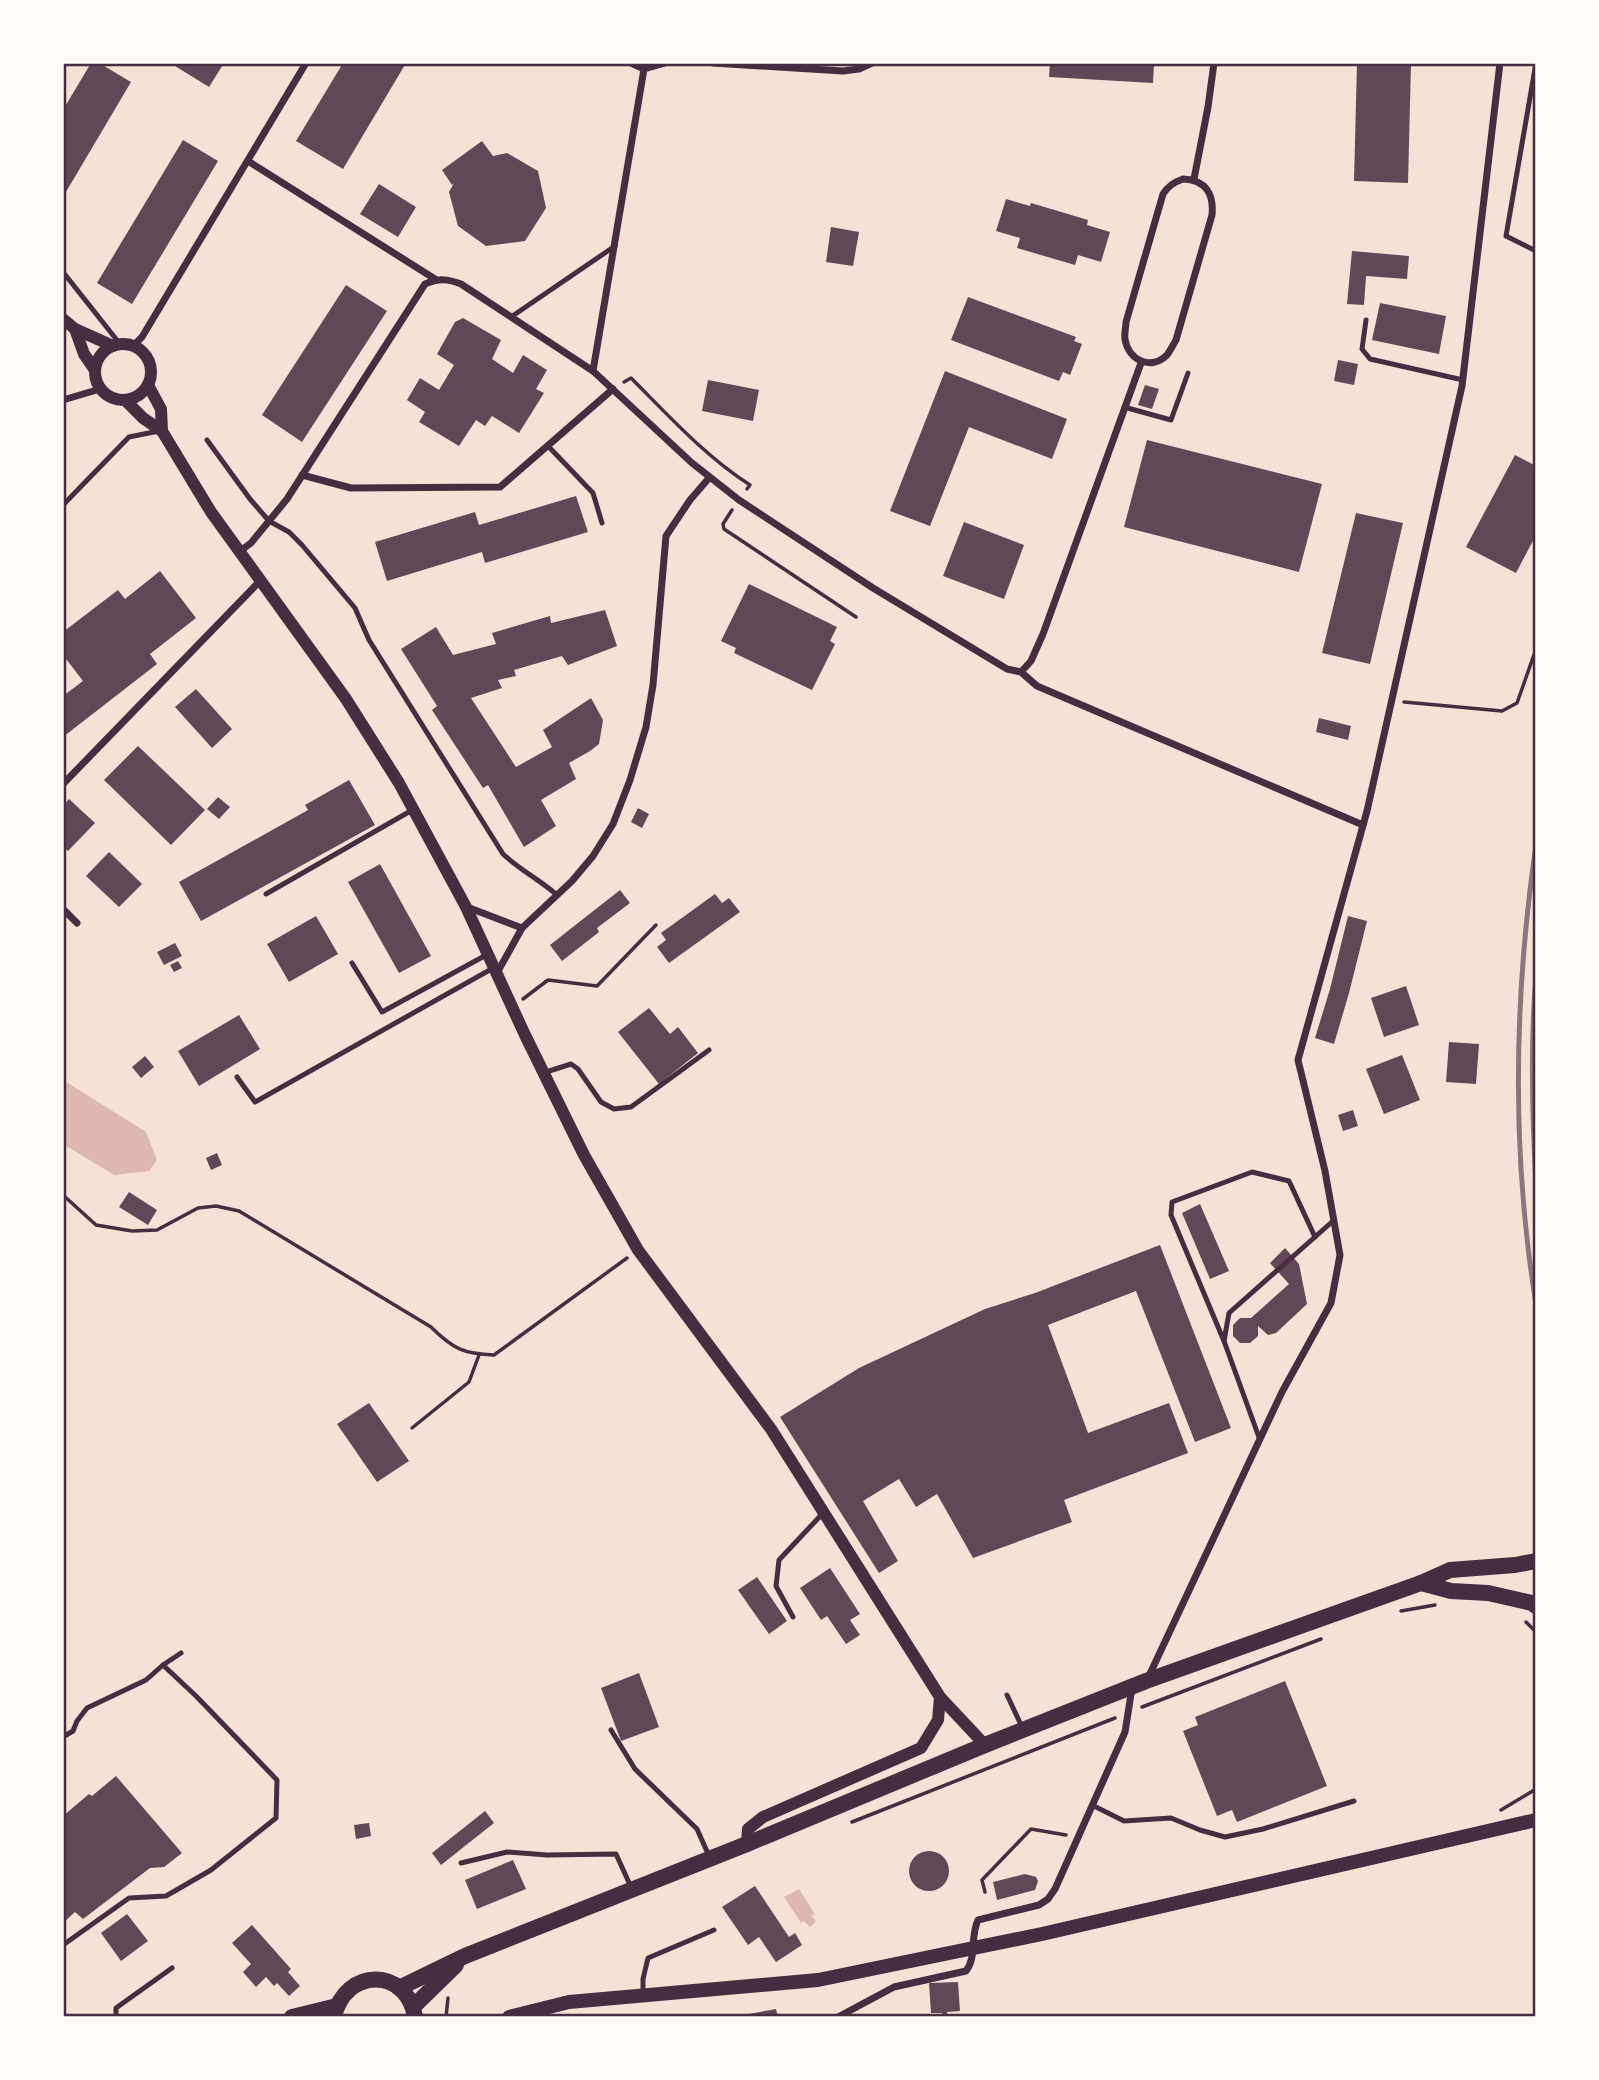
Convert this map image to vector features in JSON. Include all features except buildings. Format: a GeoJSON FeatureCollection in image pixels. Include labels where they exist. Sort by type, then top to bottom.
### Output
{"type":"FeatureCollection","features":[{"type":"Feature","properties":{"kind":"main road"},"geometry":{"type":"LineString","coordinates":[[399,1988],[465,1956],[1139,1684],[1421,1583],[1450,1570],[1536,1561]]}},
{"type":"Feature","properties":{"kind":"main road"},"geometry":{"type":"LineString","coordinates":[[1421,1583],[1451,1591],[1488,1593],[1536,1606]]}},
{"type":"Feature","properties":{"kind":"main road"},"geometry":{"type":"LineString","coordinates":[[509,2017],[569,2002],[818,1980],[973,1948],[1536,1820]]}},
{"type":"Feature","properties":{"kind":"main road"},"geometry":{"type":"LineString","coordinates":[[292,2017],[335,2011],[350,1987],[374,1979],[387,1981],[399,1988],[407,1996],[415,2014],[465,1956]]}},
{"type":"Feature","properties":{"kind":"street"},"geometry":{"type":"LineString","coordinates":[[95,370],[100,355],[142,337],[306,63]]}},
{"type":"Feature","properties":{"kind":"street"},"geometry":{"type":"LineString","coordinates":[[631,63],[644,69],[665,63]]}},
{"type":"Feature","properties":{"kind":"street"},"geometry":{"type":"LineString","coordinates":[[713,63],[844,71],[859,69],[872,63]]}},
{"type":"Feature","properties":{"kind":"street"},"geometry":{"type":"LineString","coordinates":[[1194,180],[1214,63]]}},
{"type":"Feature","properties":{"kind":"street"},"geometry":{"type":"LineString","coordinates":[[838,2017],[894,1987],[966,1971],[971,1965],[974,1928],[978,1920],[1039,1905],[1048,1899],[1125,1732],[1139,1684],[1282,1392],[1331,1303],[1340,1255],[1325,1171],[1298,1060],[1363,825],[1463,380],[1500,63]]}},
{"type":"Feature","properties":{"kind":"street"},"geometry":{"type":"LineString","coordinates":[[593,371],[644,69]]}},
{"type":"Feature","properties":{"kind":"street"},"geometry":{"type":"LineString","coordinates":[[248,162],[435,279]]}},
{"type":"Feature","properties":{"kind":"street"},"geometry":{"type":"LineString","coordinates":[[1194,180],[1204,185],[1213,205],[1198,265],[1176,340],[1166,356],[1152,363],[1141,363],[1127,348],[1126,322],[1160,204],[1167,187],[1175,181],[1194,180]]}},
{"type":"Feature","properties":{"kind":"street"},"geometry":{"type":"LineString","coordinates":[[239,552],[251,543],[269,521],[302,475],[425,284],[435,279],[448,279],[461,284],[593,371],[709,478],[739,500],[873,588],[1007,669],[1020,672],[1037,686],[1363,825]]}},
{"type":"Feature","properties":{"kind":"street"},"geometry":{"type":"LineString","coordinates":[[63,319],[75,329],[141,351],[150,367],[148,385],[142,393],[125,400],[115,399],[100,389],[95,370],[84,354],[75,329]]}},
{"type":"Feature","properties":{"kind":"street"},"geometry":{"type":"LineString","coordinates":[[1020,672],[1031,661],[1043,634],[1141,363]]}},
{"type":"Feature","properties":{"kind":"street"},"geometry":{"type":"LineString","coordinates":[[148,385],[161,409],[162,431]]}},
{"type":"Feature","properties":{"kind":"street"},"geometry":{"type":"LineString","coordinates":[[63,400],[100,389]]}},
{"type":"Feature","properties":{"kind":"street"},"geometry":{"type":"LineString","coordinates":[[302,475],[351,488],[500,487],[614,389]]}},
{"type":"Feature","properties":{"kind":"street"},"geometry":{"type":"LineString","coordinates":[[125,400],[143,418],[162,431],[211,512],[346,699],[414,809],[467,907],[584,1155],[638,1250],[771,1429],[940,1698],[985,1745]]}},
{"type":"Feature","properties":{"kind":"street"},"geometry":{"type":"LineString","coordinates":[[496,970],[522,928],[593,856],[613,824],[646,727],[653,685],[666,536],[690,500],[709,478]]}},
{"type":"Feature","properties":{"kind":"street"},"geometry":{"type":"LineString","coordinates":[[63,784],[260,581]]}},
{"type":"Feature","properties":{"kind":"street"},"geometry":{"type":"LineString","coordinates":[[467,907],[522,928]]}},
{"type":"Feature","properties":{"kind":"street"},"geometry":{"type":"LineString","coordinates":[[63,909],[77,923]]}},
{"type":"Feature","properties":{"kind":"street"},"geometry":{"type":"LineString","coordinates":[[747,1844],[748,1829],[763,1817],[920,1748],[938,1720],[940,1698]]}},
{"type":"Feature","properties":{"kind":"lane"},"geometry":{"type":"LineString","coordinates":[[1536,63],[1506,236],[1536,251]]}},
{"type":"Feature","properties":{"kind":"lane"},"geometry":{"type":"LineString","coordinates":[[511,317],[615,246]]}},
{"type":"Feature","properties":{"kind":"lane"},"geometry":{"type":"LineString","coordinates":[[63,272],[122,345]]}},
{"type":"Feature","properties":{"kind":"lane"},"geometry":{"type":"LineString","coordinates":[[1366,320],[1362,349],[1370,359],[1463,380]]}},
{"type":"Feature","properties":{"kind":"lane"},"geometry":{"type":"LineString","coordinates":[[1124,407],[1171,420],[1188,373]]}},
{"type":"Feature","properties":{"kind":"lane"},"geometry":{"type":"LineString","coordinates":[[63,505],[129,437],[162,431]]}},
{"type":"Feature","properties":{"kind":"lane"},"geometry":{"type":"LineString","coordinates":[[207,440],[269,521],[289,532],[302,545],[355,608],[369,640],[503,854],[557,895]]}},
{"type":"Feature","properties":{"kind":"lane"},"geometry":{"type":"LineString","coordinates":[[548,446],[593,493],[602,523]]}},
{"type":"Feature","properties":{"kind":"lane"},"geometry":{"type":"LineString","coordinates":[[266,894],[414,809]]}},
{"type":"Feature","properties":{"kind":"lane"},"geometry":{"type":"LineString","coordinates":[[352,963],[382,1012],[488,954]]}},
{"type":"Feature","properties":{"kind":"lane"},"geometry":{"type":"LineString","coordinates":[[237,1077],[255,1102],[496,970]]}},
{"type":"Feature","properties":{"kind":"lane"},"geometry":{"type":"LineString","coordinates":[[543,1073],[571,1064],[578,1069],[601,1102],[614,1109],[631,1107],[709,1050]]}},
{"type":"Feature","properties":{"kind":"lane"},"geometry":{"type":"LineString","coordinates":[[1260,1440],[1224,1340],[1171,1215],[1172,1202],[1252,1172],[1289,1181],[1315,1237]]}},
{"type":"Feature","properties":{"kind":"lane"},"geometry":{"type":"LineString","coordinates":[[1224,1340],[1229,1313],[1333,1221]]}},
{"type":"Feature","properties":{"kind":"lane"},"geometry":{"type":"LineString","coordinates":[[793,1617],[776,1586],[779,1560],[824,1513]]}},
{"type":"Feature","properties":{"kind":"lane"},"geometry":{"type":"LineString","coordinates":[[63,1737],[73,1731],[87,1708],[146,1680],[181,1653]]}},
{"type":"Feature","properties":{"kind":"lane"},"geometry":{"type":"LineString","coordinates":[[63,1945],[129,1898],[166,1896],[211,1870],[276,1818],[277,1780],[163,1665]]}},
{"type":"Feature","properties":{"kind":"lane"},"geometry":{"type":"LineString","coordinates":[[1007,1695],[1023,1730]]}},
{"type":"Feature","properties":{"kind":"lane"},"geometry":{"type":"LineString","coordinates":[[611,1730],[635,1769],[697,1829],[709,1858]]}},
{"type":"Feature","properties":{"kind":"lane"},"geometry":{"type":"LineString","coordinates":[[1093,1805],[1124,1821],[1171,1818],[1226,1837],[1263,1829],[1354,1801]]}},
{"type":"Feature","properties":{"kind":"lane"},"geometry":{"type":"LineString","coordinates":[[461,1863],[507,1852],[547,1855],[616,1854],[632,1889]]}},
{"type":"Feature","properties":{"kind":"lane"},"geometry":{"type":"LineString","coordinates":[[643,1996],[643,1979],[648,1958],[714,1930]]}},
{"type":"Feature","properties":{"kind":"lane"},"geometry":{"type":"LineString","coordinates":[[116,2017],[116,2008],[172,1968]]}},
{"type":"Feature","properties":{"kind":"path"},"geometry":{"type":"LineString","coordinates":[[614,389],[631,378],[701,449],[729,473],[750,485],[747,490]]}},
{"type":"Feature","properties":{"kind":"path"},"geometry":{"type":"LineString","coordinates":[[732,510],[723,524],[724,529],[856,617]]}},
{"type":"Feature","properties":{"kind":"path"},"geometry":{"type":"LineString","coordinates":[[1392,700],[1502,712],[1517,703],[1536,649]]}},
{"type":"Feature","properties":{"kind":"path"},"geometry":{"type":"LineString","coordinates":[[513,1006],[548,980],[597,986],[656,925]]}},
{"type":"Feature","properties":{"kind":"path"},"geometry":{"type":"LineString","coordinates":[[63,1195],[96,1225],[132,1231],[158,1230],[198,1208],[216,1206],[239,1212],[431,1327],[440,1337],[466,1354],[494,1355],[638,1250]]}},
{"type":"Feature","properties":{"kind":"path"},"geometry":{"type":"LineString","coordinates":[[412,1428],[469,1382],[480,1355]]}},
{"type":"Feature","properties":{"kind":"path"},"geometry":{"type":"LineString","coordinates":[[1393,1612],[1441,1605]]}},
{"type":"Feature","properties":{"kind":"path"},"geometry":{"type":"LineString","coordinates":[[1522,1619],[1536,1632]]}},
{"type":"Feature","properties":{"kind":"path"},"geometry":{"type":"LineString","coordinates":[[1100,1724],[1329,1637]]}},
{"type":"Feature","properties":{"kind":"path"},"geometry":{"type":"LineString","coordinates":[[985,1892],[982,1880],[1031,1829],[1078,1837]]}},
{"type":"Feature","properties":{"kind":"path"},"geometry":{"type":"LineString","coordinates":[[446,2011],[446,2017]]}},
{"type":"Feature","properties":{"kind":"shaded area"},"geometry":{"type":"Polygon","coordinates":[[[63,1080],[146,1132],[157,1160],[149,1171],[114,1175],[63,1144],[63,1080]]]}},
{"type":"Feature","properties":{"kind":"shaded area"},"geometry":{"type":"Polygon","coordinates":[[[799,1889],[815,1914],[812,1916],[816,1921],[810,1927],[804,1921],[801,1923],[784,1897],[799,1889]]]}},
{"type":"Feature","properties":{"kind":"railway"},"geometry":{"type":"LineString","coordinates":[[1536,844],[1523,959],[1518,1074],[1522,1189],[1536,1304]]}},
{"type":"Feature","properties":{"kind":"railway"},"geometry":{"type":"LineString","coordinates":[[1536,975],[1532,1079],[1536,1184]]}}]}
